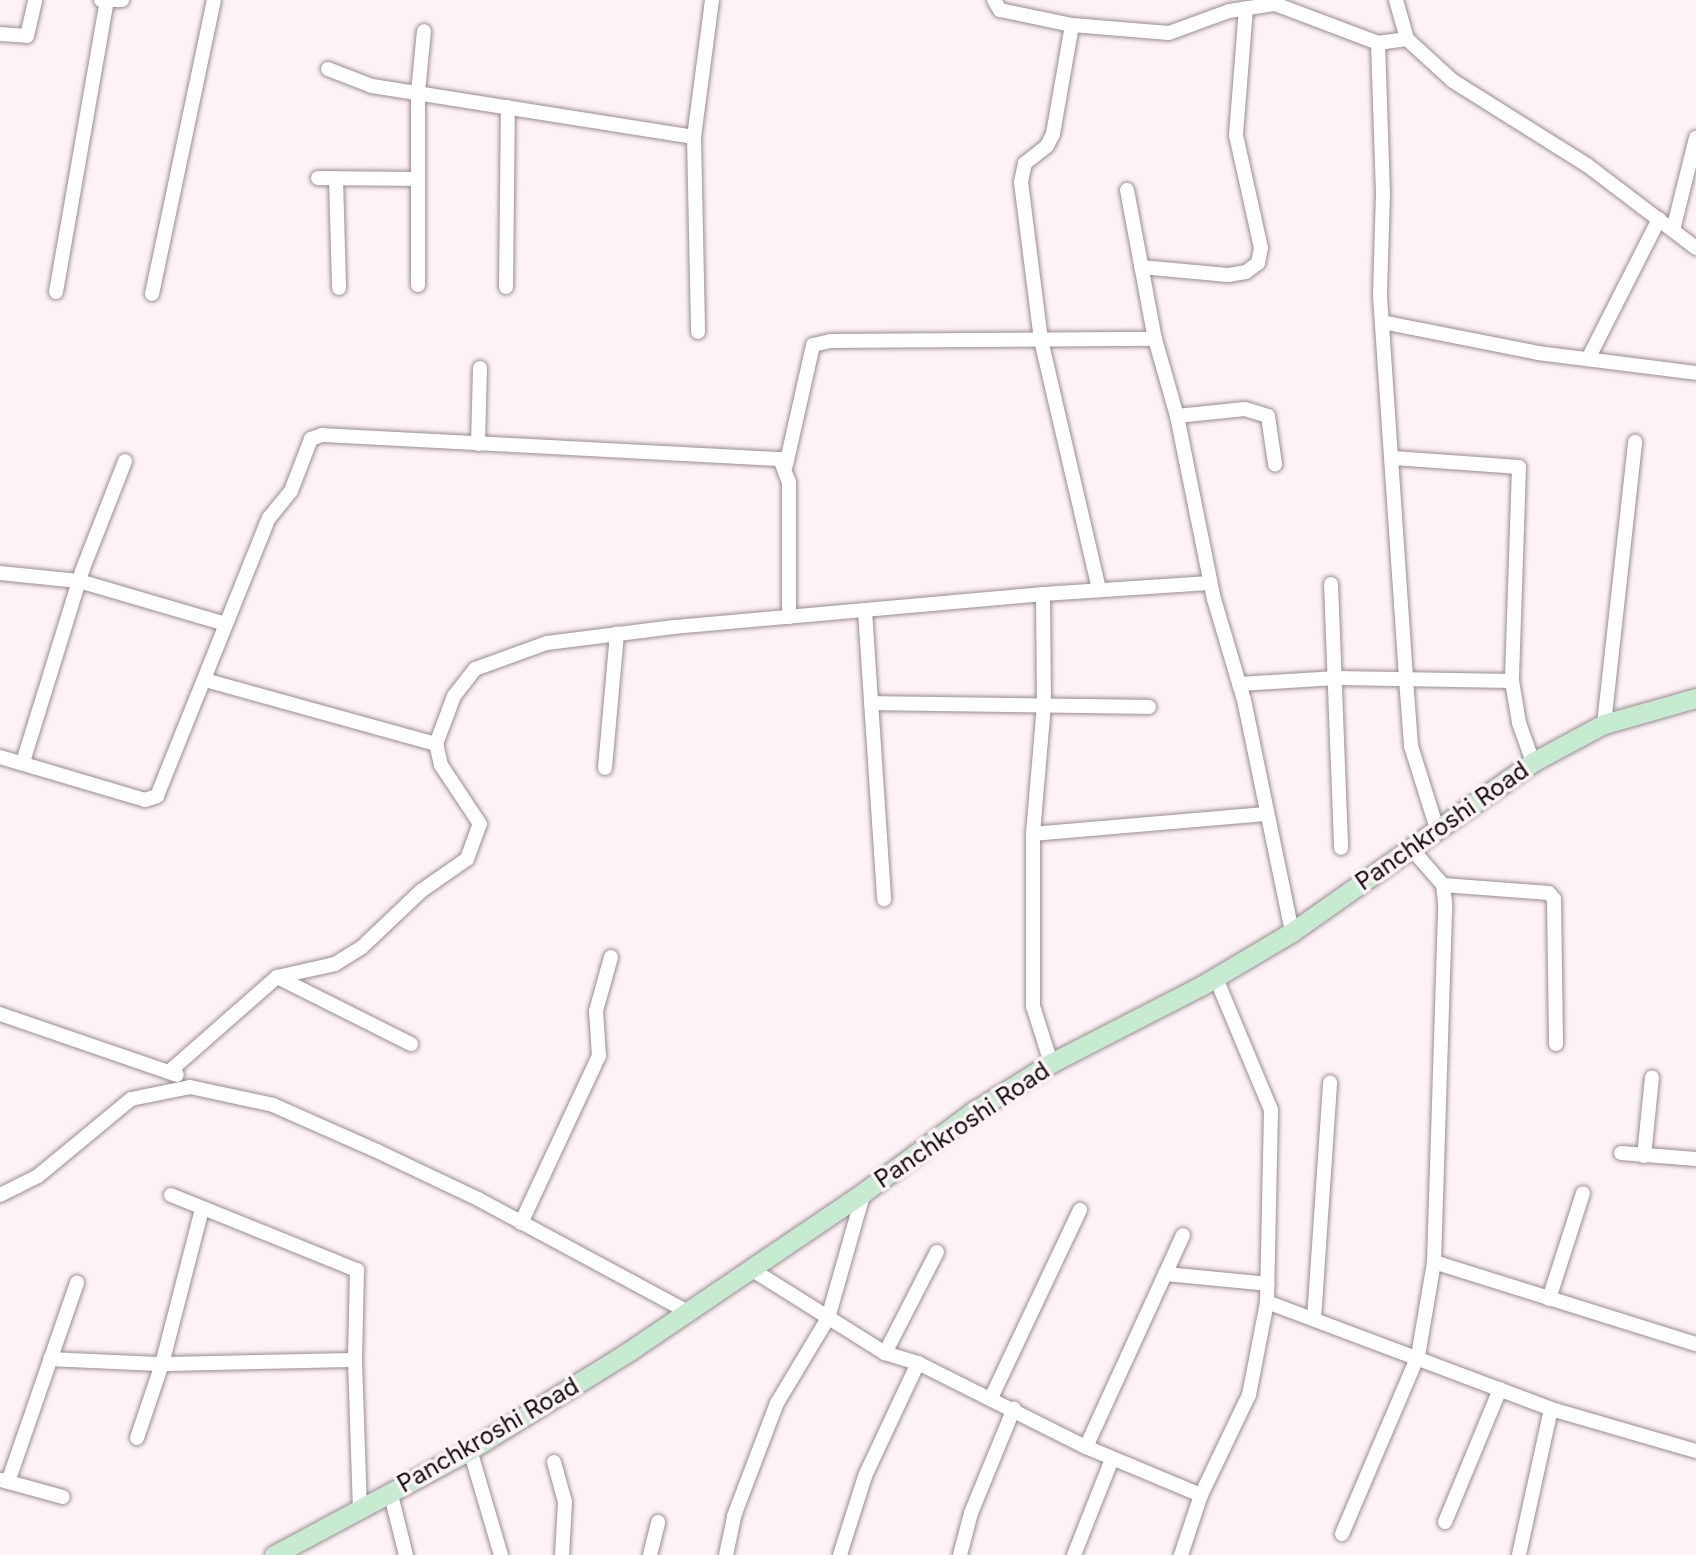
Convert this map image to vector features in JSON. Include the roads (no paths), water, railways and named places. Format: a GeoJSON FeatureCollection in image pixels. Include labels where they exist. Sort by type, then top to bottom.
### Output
{"type":"FeatureCollection","features":[{"type":"Feature","properties":{"kind":"street"},"geometry":{"type":"LineString","coordinates":[[0,34],[27,36],[35,0]]}},
{"type":"Feature","properties":{"kind":"street"},"geometry":{"type":"LineString","coordinates":[[56,292],[104,1],[122,0]]}},
{"type":"Feature","properties":{"kind":"street"},"geometry":{"type":"LineString","coordinates":[[152,294],[214,0]]}},
{"type":"Feature","properties":{"kind":"street"},"geometry":{"type":"LineString","coordinates":[[698,332],[694,137],[712,0]]}},
{"type":"Feature","properties":{"kind":"street"},"geometry":{"type":"LineString","coordinates":[[994,0],[1000,10],[1072,25],[1169,33],[1246,8],[1275,4],[1378,43],[1407,39]]}},
{"type":"Feature","properties":{"kind":"street"},"geometry":{"type":"LineString","coordinates":[[1396,0],[1407,39],[1453,81],[1587,166],[1696,247]]}},
{"type":"Feature","properties":{"kind":"street"},"geometry":{"type":"LineString","coordinates":[[1142,267],[1228,275],[1246,272],[1258,263],[1261,248],[1236,135],[1246,8]]}},
{"type":"Feature","properties":{"kind":"street"},"geometry":{"type":"LineString","coordinates":[[1072,25],[1053,134],[1021,172],[1041,340],[1099,590]]}},
{"type":"Feature","properties":{"kind":"street"},"geometry":{"type":"LineString","coordinates":[[418,285],[418,92],[424,31]]}},
{"type":"Feature","properties":{"kind":"street"},"geometry":{"type":"LineString","coordinates":[[1378,43],[1382,322],[1394,458],[1411,746],[1437,829]]}},
{"type":"Feature","properties":{"kind":"street"},"geometry":{"type":"LineString","coordinates":[[328,69],[372,86],[694,137]]}},
{"type":"Feature","properties":{"kind":"street"},"geometry":{"type":"LineString","coordinates":[[506,287],[508,107]]}},
{"type":"Feature","properties":{"kind":"street"},"geometry":{"type":"LineString","coordinates":[[1674,230],[1696,138]]}},
{"type":"Feature","properties":{"kind":"street"},"geometry":{"type":"LineString","coordinates":[[318,178],[418,179]]}},
{"type":"Feature","properties":{"kind":"street"},"geometry":{"type":"LineString","coordinates":[[336,178],[339,288]]}},
{"type":"Feature","properties":{"kind":"street"},"geometry":{"type":"LineString","coordinates":[[1127,190],[1155,339],[1177,415],[1210,583],[1239,684],[1264,814],[1292,932]]}},
{"type":"Feature","properties":{"kind":"street"},"geometry":{"type":"LineString","coordinates":[[1588,359],[1659,219]]}},
{"type":"Feature","properties":{"kind":"street"},"geometry":{"type":"LineString","coordinates":[[1382,322],[1588,359],[1696,373]]}},
{"type":"Feature","properties":{"kind":"street"},"geometry":{"type":"LineString","coordinates":[[789,617],[786,466],[813,345],[1155,339]]}},
{"type":"Feature","properties":{"kind":"street"},"geometry":{"type":"LineString","coordinates":[[478,444],[480,368]]}},
{"type":"Feature","properties":{"kind":"street"},"geometry":{"type":"LineString","coordinates":[[1177,415],[1245,409],[1268,416],[1275,464]]}},
{"type":"Feature","properties":{"kind":"street"},"geometry":{"type":"LineString","coordinates":[[0,757],[152,800],[167,779],[270,518],[291,491],[311,439],[322,435],[772,457],[786,466]]}},
{"type":"Feature","properties":{"kind":"street"},"geometry":{"type":"LineString","coordinates":[[1604,724],[1635,442]]}},
{"type":"Feature","properties":{"kind":"street"},"geometry":{"type":"LineString","coordinates":[[1394,458],[1519,467],[1512,681],[1519,723],[1533,762]]}},
{"type":"Feature","properties":{"kind":"street"},"geometry":{"type":"LineString","coordinates":[[23,762],[79,581],[125,461]]}},
{"type":"Feature","properties":{"kind":"street"},"geometry":{"type":"LineString","coordinates":[[0,573],[79,581],[226,624]]}},
{"type":"Feature","properties":{"kind":"street"},"geometry":{"type":"LineString","coordinates":[[171,1070],[277,977],[335,964],[361,948],[421,891],[467,859],[480,824],[441,765],[436,744],[454,696],[475,668],[547,643],[617,634],[1043,594],[1210,583]]}},
{"type":"Feature","properties":{"kind":"street"},"geometry":{"type":"LineString","coordinates":[[1331,584],[1337,678],[1341,848]]}},
{"type":"Feature","properties":{"kind":"street"},"geometry":{"type":"LineString","coordinates":[[1043,594],[1044,705],[1033,834],[1033,1006],[1051,1063]]}},
{"type":"Feature","properties":{"kind":"street"},"geometry":{"type":"LineString","coordinates":[[864,611],[884,899]]}},
{"type":"Feature","properties":{"kind":"street"},"geometry":{"type":"LineString","coordinates":[[605,768],[617,634]]}},
{"type":"Feature","properties":{"kind":"street"},"geometry":{"type":"LineString","coordinates":[[1239,684],[1337,678],[1512,681]]}},
{"type":"Feature","properties":{"kind":"street"},"geometry":{"type":"LineString","coordinates":[[205,680],[436,744]]}},
{"type":"Feature","properties":{"kind":"street","name":"Panchkroshi Road"},"geometry":{"type":"LineString","coordinates":[[274,1555],[470,1450],[688,1312],[864,1192],[974,1111],[1051,1063],[1292,932],[1533,762],[1604,724],[1696,698]]}},
{"type":"Feature","properties":{"kind":"street"},"geometry":{"type":"LineString","coordinates":[[871,703],[1149,706]]}},
{"type":"Feature","properties":{"kind":"street"},"geometry":{"type":"LineString","coordinates":[[1033,834],[1264,814]]}},
{"type":"Feature","properties":{"kind":"street"},"geometry":{"type":"LineString","coordinates":[[1342,1534],[1418,1356],[1434,1262],[1443,886],[1411,848]]}},
{"type":"Feature","properties":{"kind":"street"},"geometry":{"type":"LineString","coordinates":[[1443,886],[1549,893],[1554,899],[1556,1044]]}},
{"type":"Feature","properties":{"kind":"street"},"geometry":{"type":"LineString","coordinates":[[521,1223],[599,1056],[596,1011],[611,957]]}},
{"type":"Feature","properties":{"kind":"street"},"geometry":{"type":"LineString","coordinates":[[1181,1555],[1201,1495],[1249,1395],[1268,1284],[1271,1110],[1216,975]]}},
{"type":"Feature","properties":{"kind":"street"},"geometry":{"type":"LineString","coordinates":[[277,977],[411,1044]]}},
{"type":"Feature","properties":{"kind":"street"},"geometry":{"type":"LineString","coordinates":[[0,1014],[171,1070],[190,1087]]}},
{"type":"Feature","properties":{"kind":"street"},"geometry":{"type":"LineString","coordinates":[[1644,1156],[1652,1077]]}},
{"type":"Feature","properties":{"kind":"street"},"geometry":{"type":"LineString","coordinates":[[1314,1319],[1330,1083]]}},
{"type":"Feature","properties":{"kind":"street"},"geometry":{"type":"LineString","coordinates":[[0,1195],[38,1176],[131,1100],[190,1087],[273,1105],[521,1223],[688,1312]]}},
{"type":"Feature","properties":{"kind":"street"},"geometry":{"type":"LineString","coordinates":[[1621,1153],[1696,1159]]}},
{"type":"Feature","properties":{"kind":"street"},"geometry":{"type":"LineString","coordinates":[[726,1555],[734,1516],[778,1403],[828,1318],[864,1192]]}},
{"type":"Feature","properties":{"kind":"street"},"geometry":{"type":"LineString","coordinates":[[1549,1298],[1583,1193]]}},
{"type":"Feature","properties":{"kind":"street"},"geometry":{"type":"LineString","coordinates":[[171,1195],[357,1270],[355,1360],[360,1508]]}},
{"type":"Feature","properties":{"kind":"street"},"geometry":{"type":"LineString","coordinates":[[137,1438],[162,1364],[202,1209]]}},
{"type":"Feature","properties":{"kind":"street"},"geometry":{"type":"LineString","coordinates":[[992,1396],[1080,1210]]}},
{"type":"Feature","properties":{"kind":"street"},"geometry":{"type":"LineString","coordinates":[[1086,1447],[1183,1235]]}},
{"type":"Feature","properties":{"kind":"street"},"geometry":{"type":"LineString","coordinates":[[886,1353],[937,1252]]}},
{"type":"Feature","properties":{"kind":"street"},"geometry":{"type":"LineString","coordinates":[[1434,1262],[1696,1344]]}},
{"type":"Feature","properties":{"kind":"street"},"geometry":{"type":"LineString","coordinates":[[751,1269],[886,1353],[918,1363],[992,1396],[1086,1447],[1201,1495]]}},
{"type":"Feature","properties":{"kind":"street"},"geometry":{"type":"LineString","coordinates":[[1165,1274],[1268,1284]]}},
{"type":"Feature","properties":{"kind":"street"},"geometry":{"type":"LineString","coordinates":[[62,1497],[4,1481],[77,1283]]}},
{"type":"Feature","properties":{"kind":"street"},"geometry":{"type":"LineString","coordinates":[[1266,1302],[1418,1356],[1551,1409],[1696,1451]]}},
{"type":"Feature","properties":{"kind":"street"},"geometry":{"type":"LineString","coordinates":[[50,1359],[162,1364],[355,1360]]}},
{"type":"Feature","properties":{"kind":"street"},"geometry":{"type":"LineString","coordinates":[[840,1555],[865,1476],[918,1363]]}},
{"type":"Feature","properties":{"kind":"street"},"geometry":{"type":"LineString","coordinates":[[1445,1522],[1500,1389]]}},
{"type":"Feature","properties":{"kind":"street"},"geometry":{"type":"LineString","coordinates":[[960,1555],[971,1513],[1014,1408]]}},
{"type":"Feature","properties":{"kind":"street"},"geometry":{"type":"LineString","coordinates":[[1520,1555],[1551,1409]]}},
{"type":"Feature","properties":{"kind":"street"},"geometry":{"type":"LineString","coordinates":[[470,1450],[501,1555]]}},
{"type":"Feature","properties":{"kind":"street"},"geometry":{"type":"LineString","coordinates":[[1074,1555],[1112,1458]]}},
{"type":"Feature","properties":{"kind":"street"},"geometry":{"type":"LineString","coordinates":[[554,1462],[565,1502],[562,1555]]}},
{"type":"Feature","properties":{"kind":"street"},"geometry":{"type":"LineString","coordinates":[[390,1491],[406,1555]]}},
{"type":"Feature","properties":{"kind":"street"},"geometry":{"type":"LineString","coordinates":[[650,1555],[658,1522]]}}]}
